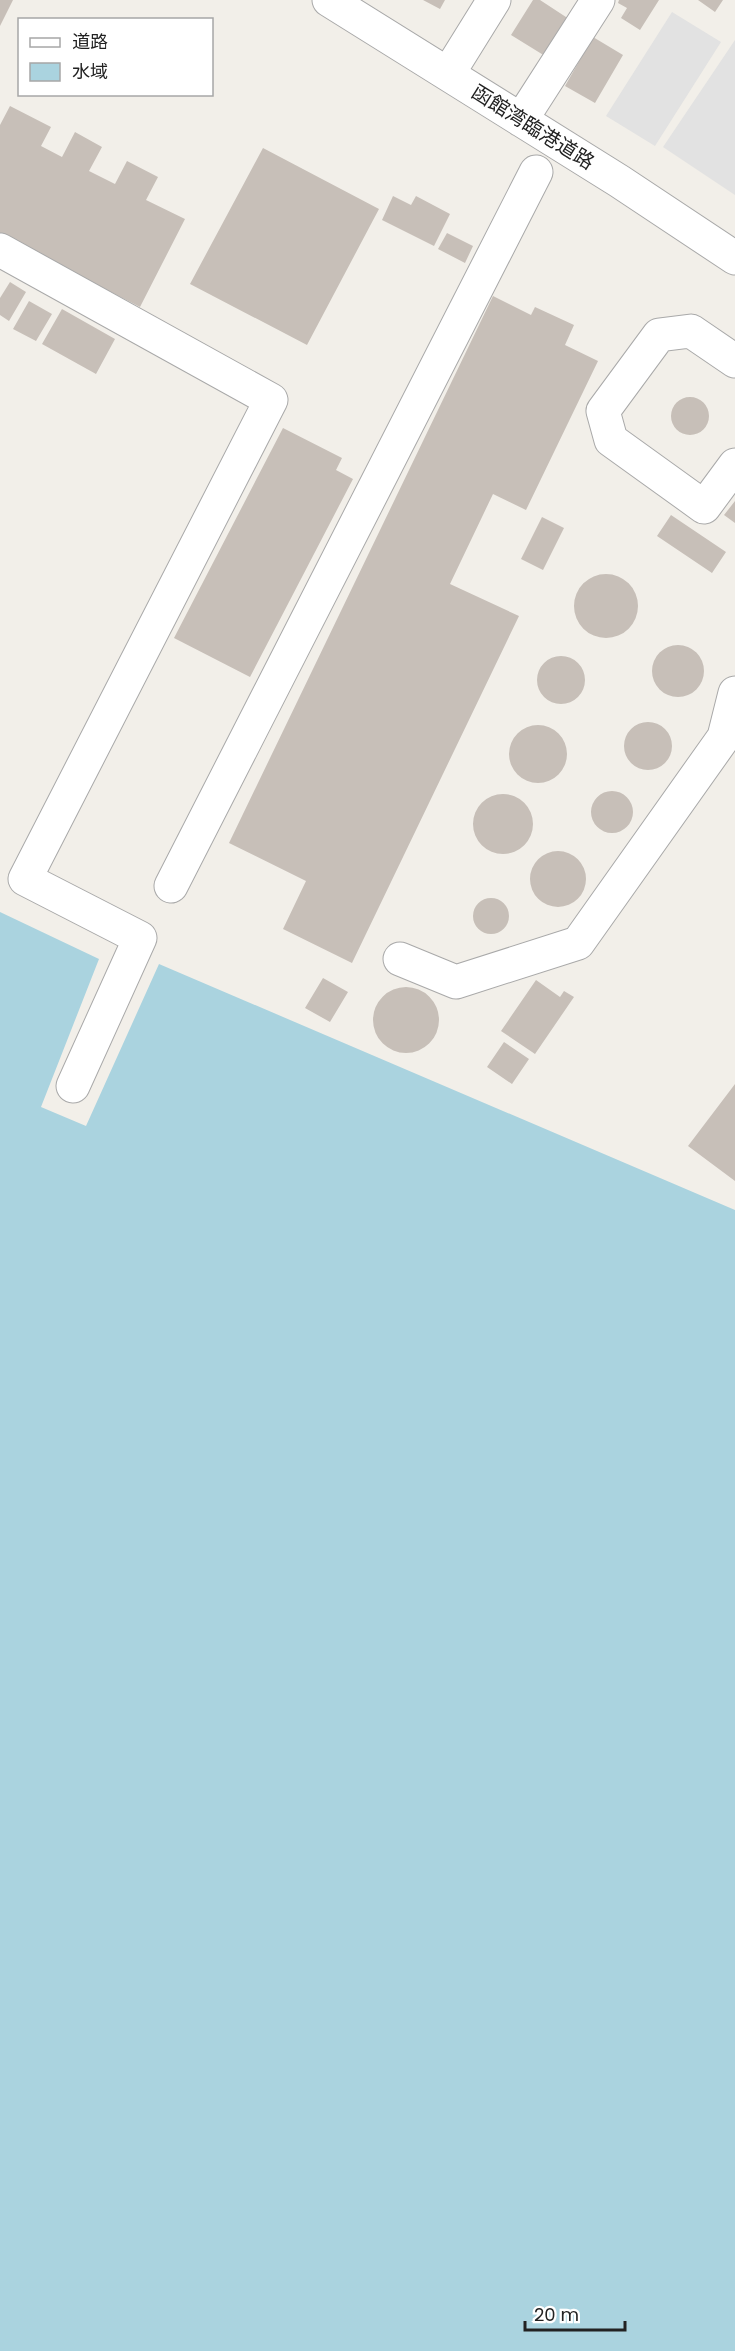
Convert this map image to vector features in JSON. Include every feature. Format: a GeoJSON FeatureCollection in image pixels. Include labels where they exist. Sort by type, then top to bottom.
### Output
{"type":"FeatureCollection","features":[{"type":"Feature","properties":{"kind":"street","name":"函館湾臨港道路"},"geometry":{"type":"LineString","coordinates":[[329,0],[619,181],[735,258]]}},
{"type":"Feature","properties":{"kind":"street"},"geometry":{"type":"LineString","coordinates":[[448,74],[494,0]]}},
{"type":"Feature","properties":{"kind":"street"},"geometry":{"type":"LineString","coordinates":[[521,120],[598,0]]}},
{"type":"Feature","properties":{"kind":"street"},"geometry":{"type":"LineString","coordinates":[[171,886],[536,172]]}},
{"type":"Feature","properties":{"kind":"street"},"geometry":{"type":"LineString","coordinates":[[0,250],[271,400],[25,879],[140,938],[73,1086]]}},
{"type":"Feature","properties":{"kind":"street"},"geometry":{"type":"LineString","coordinates":[[735,361],[690,331],[659,335],[603,411],[611,440],[704,507],[735,465]]}},
{"type":"Feature","properties":{"kind":"street"},"geometry":{"type":"LineString","coordinates":[[400,959],[456,982],[578,943],[724,737],[735,693]]}},
{"type":"Feature","properties":{"kind":"shaded area"},"geometry":{"type":"Polygon","coordinates":[[[672,12],[721,42],[655,146],[606,116],[672,12]]]}},
{"type":"Feature","properties":{"kind":"shaded area"},"geometry":{"type":"Polygon","coordinates":[[[735,40],[735,195],[663,147],[735,40]]]}},
{"type":"Feature","properties":{"kind":"water"},"geometry":{"type":"Polygon","coordinates":[[[0,912],[99,959],[41,1107],[86,1126],[159,964],[735,1210],[735,2351],[0,2351],[0,912]]]}},
{"type":"Feature","properties":{"kind":"building"},"geometry":{"type":"Polygon","coordinates":[[[0,0],[13,0],[0,26],[0,0]]]}},
{"type":"Feature","properties":{"kind":"building"},"geometry":{"type":"Polygon","coordinates":[[[423,0],[445,0],[440,9],[423,0]]]}},
{"type":"Feature","properties":{"kind":"building"},"geometry":{"type":"Polygon","coordinates":[[[533,0],[540,0],[569,19],[545,56],[511,35],[533,0]]]}},
{"type":"Feature","properties":{"kind":"building"},"geometry":{"type":"Polygon","coordinates":[[[619,0],[659,0],[640,30],[621,18],[627,8],[618,3],[619,0]]]}},
{"type":"Feature","properties":{"kind":"building"},"geometry":{"type":"Polygon","coordinates":[[[698,0],[723,0],[715,12],[698,0]]]}},
{"type":"Feature","properties":{"kind":"building"},"geometry":{"type":"Polygon","coordinates":[[[593,37],[623,55],[595,103],[565,86],[593,37]]]}},
{"type":"Feature","properties":{"kind":"building"},"geometry":{"type":"Polygon","coordinates":[[[10,106],[51,127],[41,146],[62,157],[75,132],[102,147],[89,171],[115,184],[127,161],[158,177],[146,200],[185,219],[140,307],[0,235],[0,125],[10,106]]]}},
{"type":"Feature","properties":{"kind":"building"},"geometry":{"type":"Polygon","coordinates":[[[263,148],[379,209],[307,345],[190,284],[263,148]]]}},
{"type":"Feature","properties":{"kind":"building"},"geometry":{"type":"Polygon","coordinates":[[[393,196],[411,205],[416,196],[450,214],[434,246],[382,220],[393,196]]]}},
{"type":"Feature","properties":{"kind":"building"},"geometry":{"type":"Polygon","coordinates":[[[447,233],[473,246],[465,263],[438,249],[447,233]]]}},
{"type":"Feature","properties":{"kind":"building"},"geometry":{"type":"Polygon","coordinates":[[[10,282],[26,292],[9,321],[0,315],[0,298],[10,282]]]}},
{"type":"Feature","properties":{"kind":"building"},"geometry":{"type":"Polygon","coordinates":[[[493,296],[531,315],[535,307],[574,325],[565,345],[598,361],[526,510],[493,494],[450,584],[519,616],[352,963],[283,929],[306,881],[229,843],[493,296]]]}},
{"type":"Feature","properties":{"kind":"building"},"geometry":{"type":"Polygon","coordinates":[[[29,301],[52,314],[36,341],[13,329],[29,301]]]}},
{"type":"Feature","properties":{"kind":"building"},"geometry":{"type":"Polygon","coordinates":[[[62,309],[115,339],[96,374],[42,344],[62,309]]]}},
{"type":"Feature","properties":{"kind":"building"},"geometry":{"type":"Polygon","coordinates":[[[690,397],[704,402],[709,416],[704,430],[690,435],[676,430],[671,416],[676,402],[690,397]]]}},
{"type":"Feature","properties":{"kind":"building"},"geometry":{"type":"Polygon","coordinates":[[[283,428],[342,458],[336,470],[353,479],[250,677],[174,638],[283,428]]]}},
{"type":"Feature","properties":{"kind":"building"},"geometry":{"type":"Polygon","coordinates":[[[735,501],[735,523],[724,515],[735,501]]]}},
{"type":"Feature","properties":{"kind":"building"},"geometry":{"type":"Polygon","coordinates":[[[671,515],[726,552],[712,573],[657,536],[671,515]]]}},
{"type":"Feature","properties":{"kind":"building"},"geometry":{"type":"Polygon","coordinates":[[[542,517],[564,528],[543,570],[521,559],[542,517]]]}},
{"type":"Feature","properties":{"kind":"building"},"geometry":{"type":"Polygon","coordinates":[[[600,574],[612,574],[629,583],[636,594],[638,606],[636,618],[629,629],[612,638],[600,638],[588,633],[579,624],[574,612],[574,600],[579,588],[588,579],[600,574]]]}},
{"type":"Feature","properties":{"kind":"building"},"geometry":{"type":"Polygon","coordinates":[[[673,645],[683,645],[693,649],[700,656],[704,671],[700,686],[693,693],[683,697],[673,697],[663,693],[656,686],[652,676],[652,666],[656,656],[663,649],[673,645]]]}},
{"type":"Feature","properties":{"kind":"building"},"geometry":{"type":"Polygon","coordinates":[[[561,656],[578,663],[585,680],[578,697],[561,704],[544,697],[537,680],[544,663],[561,656]]]}},
{"type":"Feature","properties":{"kind":"building"},"geometry":{"type":"Polygon","coordinates":[[[643,722],[653,722],[665,729],[672,741],[672,751],[665,763],[653,770],[643,770],[628,759],[624,751],[624,741],[635,726],[643,722]]]}},
{"type":"Feature","properties":{"kind":"building"},"geometry":{"type":"Polygon","coordinates":[[[538,725],[549,727],[559,733],[565,743],[567,754],[565,765],[559,775],[549,781],[538,783],[527,781],[517,775],[511,765],[509,754],[511,743],[517,733],[527,727],[538,725]]]}},
{"type":"Feature","properties":{"kind":"building"},"geometry":{"type":"Polygon","coordinates":[[[612,791],[620,792],[627,797],[632,804],[632,820],[627,827],[620,832],[612,833],[604,832],[597,827],[592,820],[591,812],[592,804],[597,797],[604,792],[612,791]]]}},
{"type":"Feature","properties":{"kind":"building"},"geometry":{"type":"Polygon","coordinates":[[[497,794],[509,794],[520,799],[528,807],[533,824],[531,836],[520,849],[509,854],[497,854],[486,849],[478,841],[473,830],[473,818],[478,807],[486,799],[497,794]]]}},
{"type":"Feature","properties":{"kind":"building"},"geometry":{"type":"Polygon","coordinates":[[[558,851],[569,853],[578,859],[584,868],[586,879],[584,890],[578,899],[569,905],[558,907],[547,905],[538,899],[532,890],[530,879],[532,868],[538,859],[547,853],[558,851]]]}},
{"type":"Feature","properties":{"kind":"building"},"geometry":{"type":"Polygon","coordinates":[[[491,898],[503,904],[509,916],[503,928],[491,934],[479,928],[473,916],[479,904],[491,898]]]}},
{"type":"Feature","properties":{"kind":"building"},"geometry":{"type":"Polygon","coordinates":[[[323,978],[348,992],[330,1022],[305,1008],[323,978]]]}},
{"type":"Feature","properties":{"kind":"building"},"geometry":{"type":"Polygon","coordinates":[[[536,980],[560,997],[564,991],[574,997],[535,1054],[501,1031],[536,980]]]}},
{"type":"Feature","properties":{"kind":"building"},"geometry":{"type":"Polygon","coordinates":[[[399,987],[413,987],[425,992],[434,1001],[439,1020],[437,1033],[430,1044],[413,1053],[399,1053],[387,1048],[378,1039],[373,1027],[373,1013],[378,1001],[387,992],[399,987]]]}},
{"type":"Feature","properties":{"kind":"building"},"geometry":{"type":"Polygon","coordinates":[[[504,1042],[529,1059],[512,1084],[487,1067],[504,1042]]]}},
{"type":"Feature","properties":{"kind":"building"},"geometry":{"type":"Polygon","coordinates":[[[735,1084],[735,1181],[688,1146],[735,1084]]]}}]}
